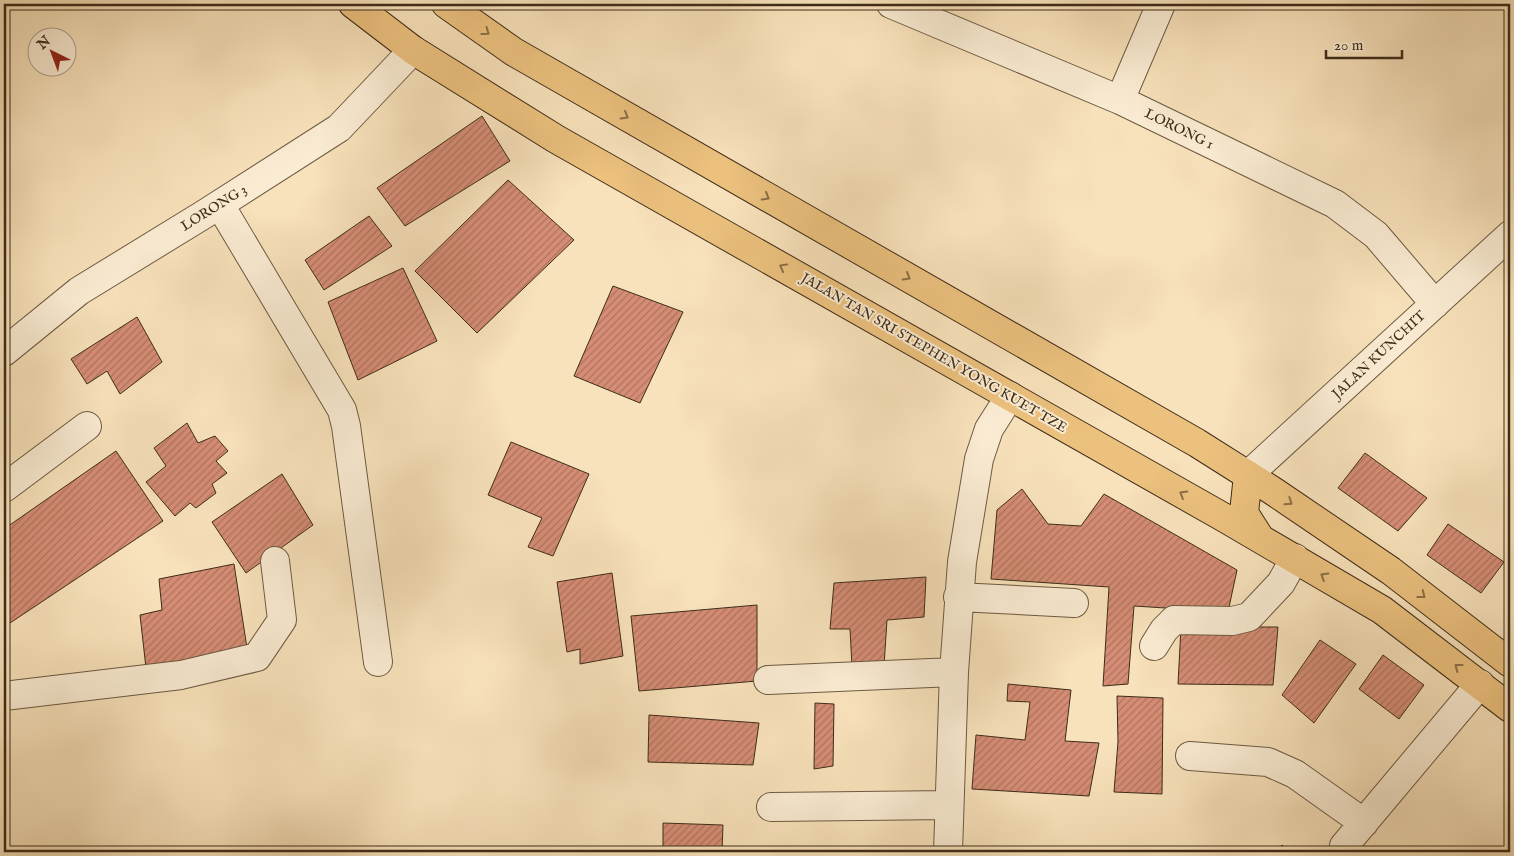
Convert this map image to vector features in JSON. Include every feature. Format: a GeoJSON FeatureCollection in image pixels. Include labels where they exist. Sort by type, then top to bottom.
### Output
{"type":"FeatureCollection","features":[{"type":"Feature","properties":{"kind":"main road","name":"JALAN TAN SRI STEPHEN YONG KUET TZE"},"geometry":{"type":"LineString","coordinates":[[353,4],[413,50],[556,139],[1260,538],[1382,610],[1510,708]]}},
{"type":"Feature","properties":{"kind":"main road"},"geometry":{"type":"LineString","coordinates":[[446,4],[514,52],[1197,443],[1391,571],[1510,663]]}},
{"type":"Feature","properties":{"kind":"main road"},"geometry":{"type":"LineString","coordinates":[[1248,475],[1244,513],[1260,538]]}},
{"type":"Feature","properties":{"kind":"street","name":"LORONG 1"},"geometry":{"type":"LineString","coordinates":[[891,4],[1120,100],[1334,204],[1376,235],[1435,304]]}},
{"type":"Feature","properties":{"kind":"street"},"geometry":{"type":"LineString","coordinates":[[1120,100],[1161,4]]}},
{"type":"Feature","properties":{"kind":"street","name":"LORONG 3"},"geometry":{"type":"LineString","coordinates":[[4,352],[79,291],[220,205],[339,128],[413,50]]}},
{"type":"Feature","properties":{"kind":"street"},"geometry":{"type":"LineString","coordinates":[[220,205],[342,410],[346,426],[378,662]]}},
{"type":"Feature","properties":{"kind":"street","name":"JALAN KUNCHIT"},"geometry":{"type":"LineString","coordinates":[[1248,475],[1510,235]]}},
{"type":"Feature","properties":{"kind":"street"},"geometry":{"type":"LineString","coordinates":[[948,852],[954,672],[962,562],[979,459],[989,429],[1010,396]]}},
{"type":"Feature","properties":{"kind":"street"},"geometry":{"type":"LineString","coordinates":[[4,488],[87,426]]}},
{"type":"Feature","properties":{"kind":"street"},"geometry":{"type":"LineString","coordinates":[[1154,646],[1164,630],[1174,620],[1232,621],[1249,617],[1281,583],[1295,558]]}},
{"type":"Feature","properties":{"kind":"street"},"geometry":{"type":"LineString","coordinates":[[4,696],[181,675],[257,657],[282,620],[275,561]]}},
{"type":"Feature","properties":{"kind":"street"},"geometry":{"type":"LineString","coordinates":[[958,597],[1074,603]]}},
{"type":"Feature","properties":{"kind":"street"},"geometry":{"type":"LineString","coordinates":[[768,680],[954,672]]}},
{"type":"Feature","properties":{"kind":"street"},"geometry":{"type":"LineString","coordinates":[[1344,852],[1344,846],[1480,684]]}},
{"type":"Feature","properties":{"kind":"street"},"geometry":{"type":"LineString","coordinates":[[1190,756],[1268,762],[1295,774],[1364,823]]}},
{"type":"Feature","properties":{"kind":"street"},"geometry":{"type":"LineString","coordinates":[[770,807],[950,805]]}},
{"type":"Feature","properties":{"kind":"building"},"geometry":{"type":"Polygon","coordinates":[[[482,116],[510,161],[405,226],[377,188],[482,116]]]}},
{"type":"Feature","properties":{"kind":"building"},"geometry":{"type":"Polygon","coordinates":[[[508,180],[574,240],[477,333],[415,271],[508,180]]]}},
{"type":"Feature","properties":{"kind":"building"},"geometry":{"type":"Polygon","coordinates":[[[369,216],[392,246],[324,290],[305,260],[369,216]]]}},
{"type":"Feature","properties":{"kind":"building"},"geometry":{"type":"Polygon","coordinates":[[[403,268],[437,341],[358,380],[328,302],[403,268]]]}},
{"type":"Feature","properties":{"kind":"building"},"geometry":{"type":"Polygon","coordinates":[[[613,286],[683,312],[640,403],[574,376],[613,286]]]}},
{"type":"Feature","properties":{"kind":"building"},"geometry":{"type":"Polygon","coordinates":[[[137,317],[162,362],[120,394],[107,371],[87,384],[71,359],[137,317]]]}},
{"type":"Feature","properties":{"kind":"building"},"geometry":{"type":"Polygon","coordinates":[[[187,423],[198,443],[215,436],[228,451],[216,461],[227,473],[212,484],[216,493],[196,508],[190,503],[175,516],[146,482],[166,466],[154,448],[187,423]]]}},
{"type":"Feature","properties":{"kind":"building"},"geometry":{"type":"Polygon","coordinates":[[[511,442],[589,474],[553,556],[528,547],[542,518],[488,495],[511,442]]]}},
{"type":"Feature","properties":{"kind":"building"},"geometry":{"type":"Polygon","coordinates":[[[116,451],[163,521],[4,627],[4,529],[116,451]]]}},
{"type":"Feature","properties":{"kind":"building"},"geometry":{"type":"Polygon","coordinates":[[[1365,453],[1427,498],[1398,531],[1338,488],[1365,453]]]}},
{"type":"Feature","properties":{"kind":"building"},"geometry":{"type":"Polygon","coordinates":[[[282,474],[313,525],[246,573],[212,522],[282,474]]]}},
{"type":"Feature","properties":{"kind":"building"},"geometry":{"type":"Polygon","coordinates":[[[1022,489],[1048,524],[1081,526],[1104,494],[1237,570],[1228,612],[1134,606],[1128,684],[1103,686],[1109,587],[991,579],[997,510],[1022,489]]]}},
{"type":"Feature","properties":{"kind":"building"},"geometry":{"type":"Polygon","coordinates":[[[1448,524],[1504,562],[1481,593],[1427,555],[1448,524]]]}},
{"type":"Feature","properties":{"kind":"building"},"geometry":{"type":"Polygon","coordinates":[[[234,564],[247,648],[146,668],[140,615],[162,610],[159,579],[234,564]]]}},
{"type":"Feature","properties":{"kind":"building"},"geometry":{"type":"Polygon","coordinates":[[[612,573],[623,656],[580,664],[580,649],[567,652],[557,582],[612,573]]]}},
{"type":"Feature","properties":{"kind":"building"},"geometry":{"type":"Polygon","coordinates":[[[926,577],[924,617],[887,620],[884,666],[852,667],[850,629],[830,629],[834,583],[926,577]]]}},
{"type":"Feature","properties":{"kind":"building"},"geometry":{"type":"Polygon","coordinates":[[[757,605],[757,681],[639,691],[631,616],[757,605]]]}},
{"type":"Feature","properties":{"kind":"building"},"geometry":{"type":"Polygon","coordinates":[[[1181,627],[1278,627],[1273,685],[1178,684],[1181,627]]]}},
{"type":"Feature","properties":{"kind":"building"},"geometry":{"type":"Polygon","coordinates":[[[1320,640],[1356,664],[1314,723],[1282,695],[1320,640]]]}},
{"type":"Feature","properties":{"kind":"building"},"geometry":{"type":"Polygon","coordinates":[[[1383,655],[1424,685],[1399,719],[1359,689],[1383,655]]]}},
{"type":"Feature","properties":{"kind":"building"},"geometry":{"type":"Polygon","coordinates":[[[1008,684],[1071,690],[1065,741],[1099,743],[1089,796],[972,789],[976,735],[1025,740],[1030,702],[1007,701],[1008,684]]]}},
{"type":"Feature","properties":{"kind":"building"},"geometry":{"type":"Polygon","coordinates":[[[1117,696],[1163,698],[1162,794],[1114,792],[1118,742],[1117,696]]]}},
{"type":"Feature","properties":{"kind":"building"},"geometry":{"type":"Polygon","coordinates":[[[815,703],[834,704],[833,766],[814,769],[815,703]]]}},
{"type":"Feature","properties":{"kind":"building"},"geometry":{"type":"Polygon","coordinates":[[[649,715],[759,723],[753,765],[648,762],[649,715]]]}},
{"type":"Feature","properties":{"kind":"building"},"geometry":{"type":"Polygon","coordinates":[[[663,823],[723,825],[722,852],[663,852],[663,823]]]}},
{"type":"Feature","properties":{"kind":"building"},"geometry":{"type":"Polygon","coordinates":[[[1282,845],[1290,852],[1275,852],[1282,845]]]}}]}
